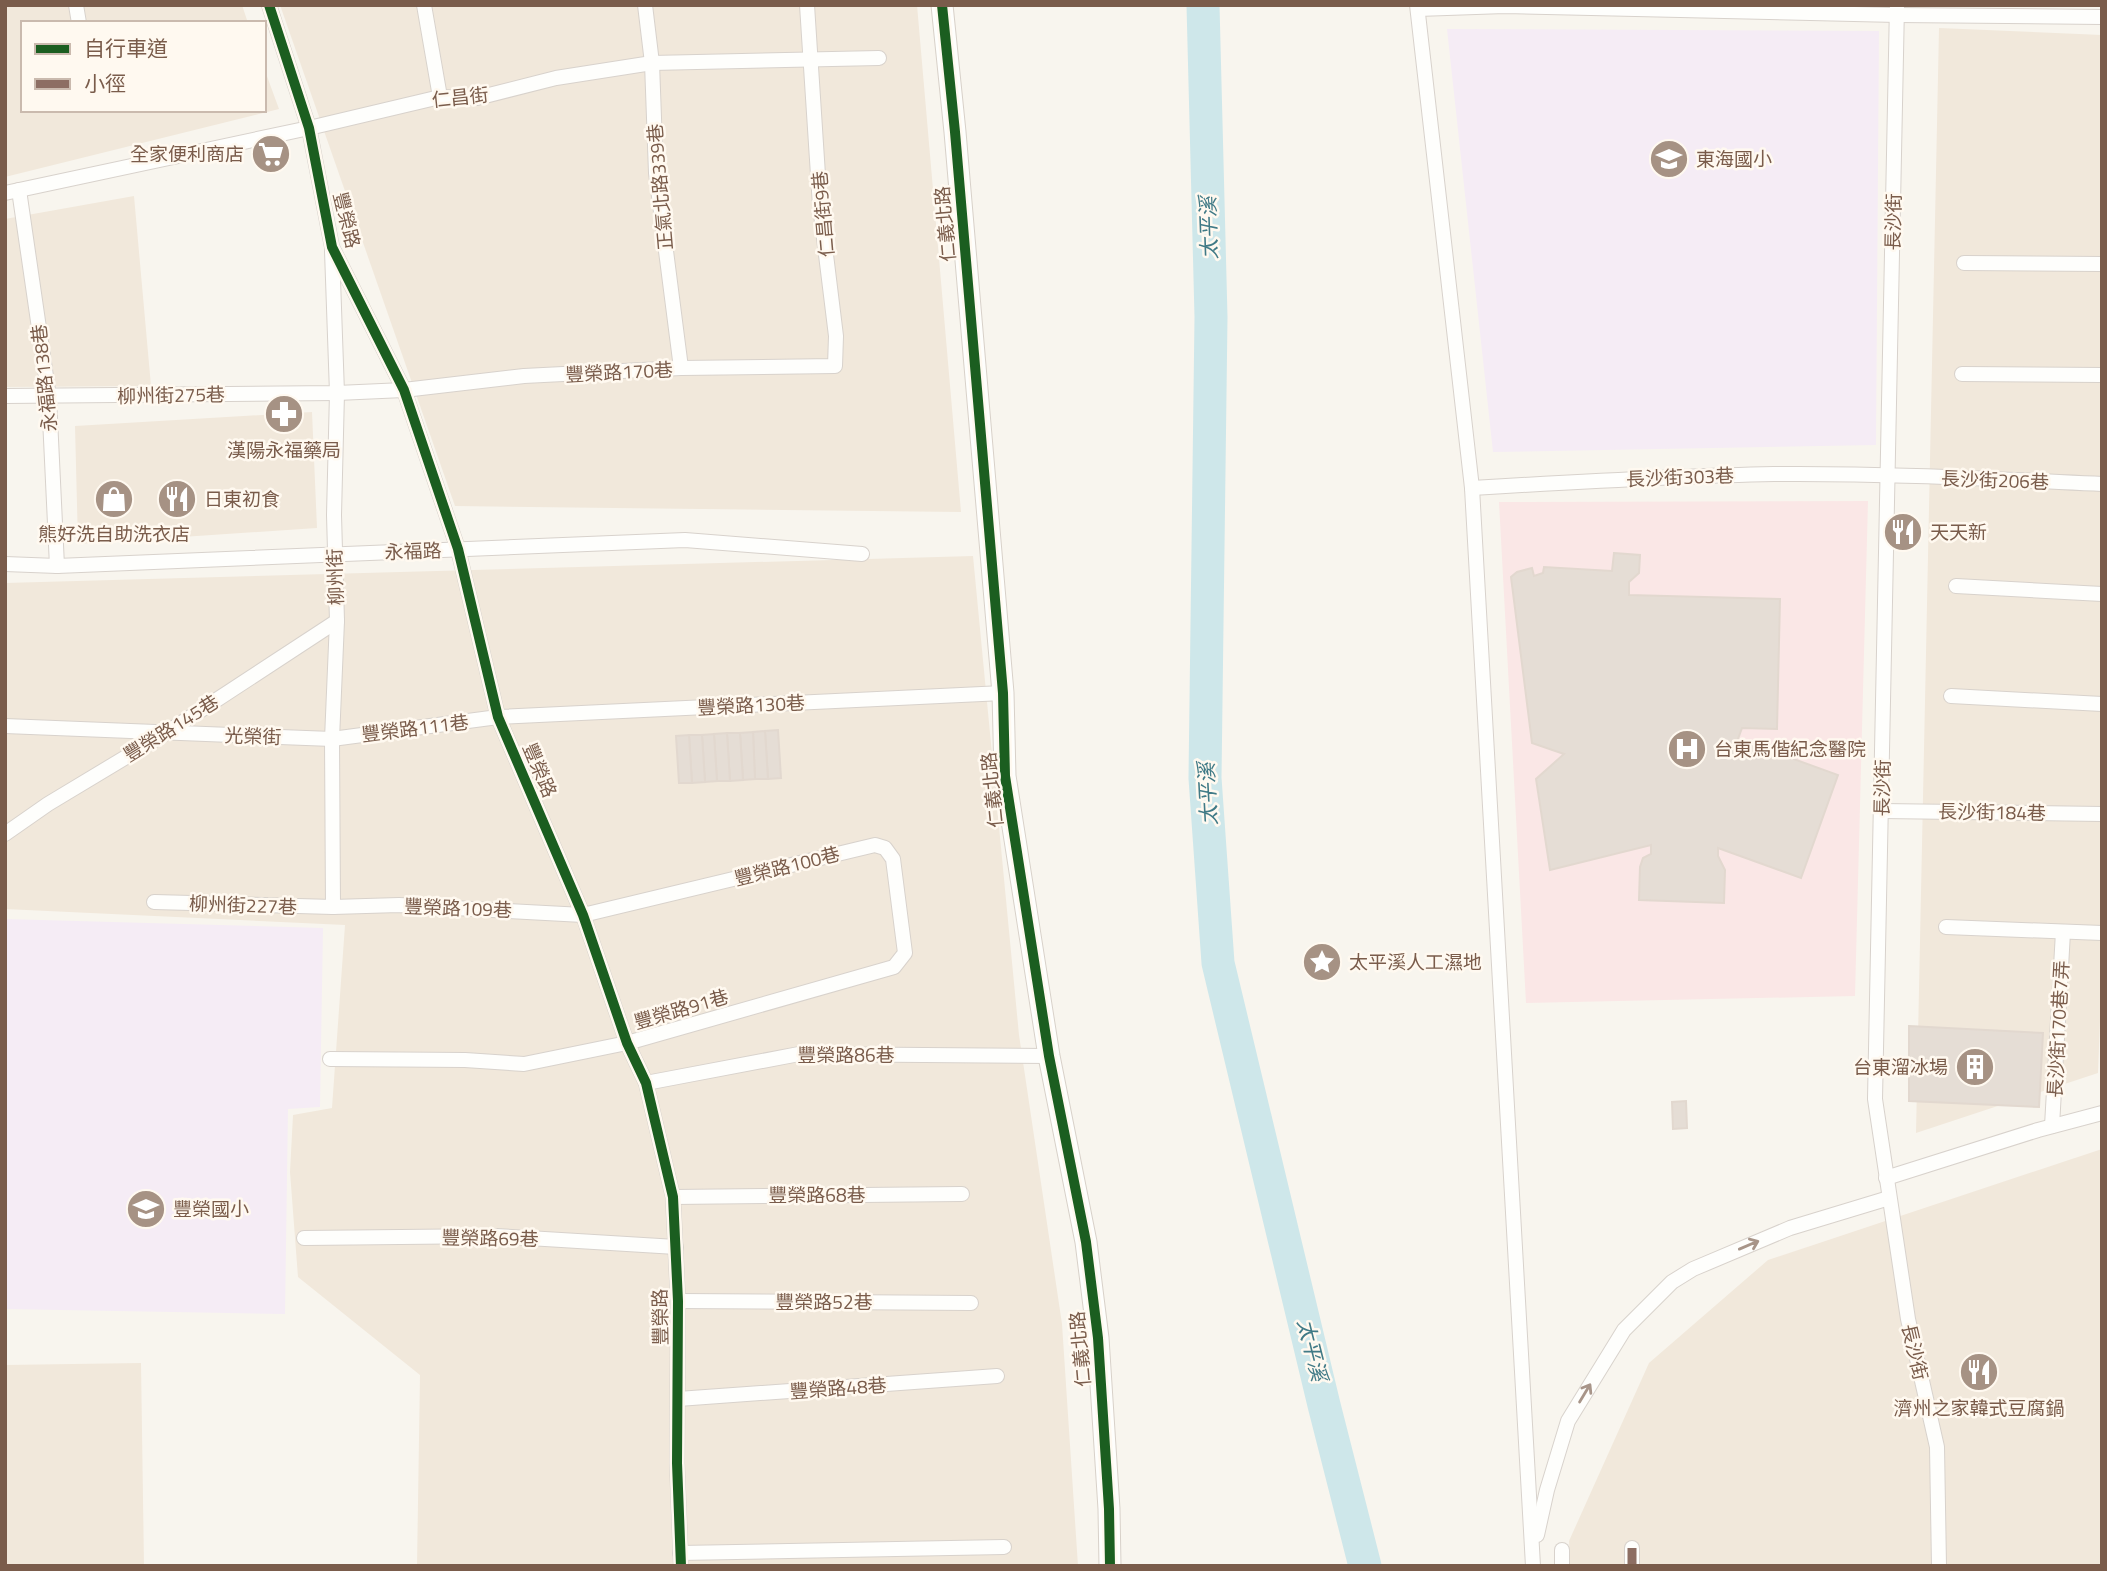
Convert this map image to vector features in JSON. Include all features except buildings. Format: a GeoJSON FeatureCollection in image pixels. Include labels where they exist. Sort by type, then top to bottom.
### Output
{"type":"FeatureCollection","features":[{"type":"Feature","properties":{"kind":"street","name":"豐榮路"},"geometry":{"type":"LineString","coordinates":[[269,5],[310,128],[332,247],[404,390],[458,549],[498,717],[583,915],[627,1043],[646,1083],[673,1197],[678,1301],[677,1463],[680,1559]]}},
{"type":"Feature","properties":{"kind":"street"},"geometry":{"type":"LineString","coordinates":[[424,5],[440,97]]}},
{"type":"Feature","properties":{"kind":"street","name":"正氣北路339巷"},"geometry":{"type":"LineString","coordinates":[[645,5],[652,63],[656,173],[681,368]]}},
{"type":"Feature","properties":{"kind":"street","name":"仁昌街9巷"},"geometry":{"type":"LineString","coordinates":[[807,5],[820,206],[836,336],[835,366]]}},
{"type":"Feature","properties":{"kind":"street","name":"仁義北路"},"geometry":{"type":"LineString","coordinates":[[942,5],[1003,693],[1005,776],[1049,1056],[1086,1242],[1095,1310],[1109,1509],[1110,1566]]}},
{"type":"Feature","properties":{"kind":"street"},"geometry":{"type":"LineString","coordinates":[[1533,1559],[1472,488],[1417,7],[1628,7],[1752,12],[1897,10],[2102,17]]}},
{"type":"Feature","properties":{"kind":"street","name":"長沙街"},"geometry":{"type":"LineString","coordinates":[[1897,10],[1875,1099],[1908,1319],[1937,1447],[1939,1566]]}},
{"type":"Feature","properties":{"kind":"street","name":"仁昌街"},"geometry":{"type":"LineString","coordinates":[[12,192],[440,97],[477,98],[556,78],[652,63],[879,58]]}},
{"type":"Feature","properties":{"kind":"street","name":"永福路138巷"},"geometry":{"type":"LineString","coordinates":[[12,192],[50,397],[57,566]]}},
{"type":"Feature","properties":{"kind":"street","name":"柳州街"},"geometry":{"type":"LineString","coordinates":[[332,247],[337,393],[334,554],[337,621],[332,739],[333,907]]}},
{"type":"Feature","properties":{"kind":"street"},"geometry":{"type":"LineString","coordinates":[[1964,263],[2102,264]]}},
{"type":"Feature","properties":{"kind":"street","name":"豐榮路170巷"},"geometry":{"type":"LineString","coordinates":[[337,393],[404,390],[524,376],[681,368],[835,366]]}},
{"type":"Feature","properties":{"kind":"street"},"geometry":{"type":"LineString","coordinates":[[1962,374],[2102,375]]}},
{"type":"Feature","properties":{"kind":"street","name":"柳州街275巷"},"geometry":{"type":"LineString","coordinates":[[5,396],[337,393]]}},
{"type":"Feature","properties":{"kind":"street","name":"長沙街303巷"},"geometry":{"type":"LineString","coordinates":[[1472,488],[1670,477],[1888,475]]}},
{"type":"Feature","properties":{"kind":"street","name":"長沙街206巷"},"geometry":{"type":"LineString","coordinates":[[1888,475],[2102,484]]}},
{"type":"Feature","properties":{"kind":"street","name":"永福路"},"geometry":{"type":"LineString","coordinates":[[5,564],[57,566],[685,540],[862,554]]}},
{"type":"Feature","properties":{"kind":"street"},"geometry":{"type":"LineString","coordinates":[[1956,586],[2102,594]]}},
{"type":"Feature","properties":{"kind":"street","name":"豐榮路145巷"},"geometry":{"type":"LineString","coordinates":[[5,834],[337,621]]}},
{"type":"Feature","properties":{"kind":"street","name":"豐榮路130巷"},"geometry":{"type":"LineString","coordinates":[[498,717],[1003,693]]}},
{"type":"Feature","properties":{"kind":"street"},"geometry":{"type":"LineString","coordinates":[[1951,696],[2102,704]]}},
{"type":"Feature","properties":{"kind":"street","name":"豐榮路111巷"},"geometry":{"type":"LineString","coordinates":[[332,739],[498,717]]}},
{"type":"Feature","properties":{"kind":"street","name":"光榮街"},"geometry":{"type":"LineString","coordinates":[[5,726],[332,739]]}},
{"type":"Feature","properties":{"kind":"street","name":"長沙街184巷"},"geometry":{"type":"LineString","coordinates":[[1882,811],[2102,814]]}},
{"type":"Feature","properties":{"kind":"street","name":"豐榮路100巷"},"geometry":{"type":"LineString","coordinates":[[583,915],[875,845],[886,848],[893,859],[905,953]]}},
{"type":"Feature","properties":{"kind":"street","name":"柳州街227巷"},"geometry":{"type":"LineString","coordinates":[[154,902],[333,907]]}},
{"type":"Feature","properties":{"kind":"street","name":"豐榮路109巷"},"geometry":{"type":"LineString","coordinates":[[333,907],[423,906],[583,915]]}},
{"type":"Feature","properties":{"kind":"street"},"geometry":{"type":"LineString","coordinates":[[1946,927],[2102,933]]}},
{"type":"Feature","properties":{"kind":"street","name":"長沙街170巷7弄"},"geometry":{"type":"LineString","coordinates":[[2052,1126],[2063,932]]}},
{"type":"Feature","properties":{"kind":"street","name":"豐榮路91巷"},"geometry":{"type":"LineString","coordinates":[[330,1059],[465,1060],[524,1064],[627,1043],[894,967],[905,953]]}},
{"type":"Feature","properties":{"kind":"street","name":"豐榮路86巷"},"geometry":{"type":"LineString","coordinates":[[646,1083],[799,1054],[1049,1056]]}},
{"type":"Feature","properties":{"kind":"street"},"geometry":{"type":"LineString","coordinates":[[1886,1178],[2102,1113]]}},
{"type":"Feature","properties":{"kind":"street","name":"豐榮路68巷"},"geometry":{"type":"LineString","coordinates":[[673,1197],[962,1194]]}},
{"type":"Feature","properties":{"kind":"street"},"geometry":{"type":"LineString","coordinates":[[1533,1559],[1547,1490],[1568,1421],[1624,1330],[1672,1282],[1693,1269],[1790,1228],[1889,1198]]}},
{"type":"Feature","properties":{"kind":"street","name":"豐榮路69巷"},"geometry":{"type":"LineString","coordinates":[[304,1238],[496,1236],[676,1247]]}},
{"type":"Feature","properties":{"kind":"street","name":"豐榮路52巷"},"geometry":{"type":"LineString","coordinates":[[678,1301],[971,1303]]}},
{"type":"Feature","properties":{"kind":"street","name":"豐榮路48巷"},"geometry":{"type":"LineString","coordinates":[[678,1399],[997,1376]]}},
{"type":"Feature","properties":{"kind":"street"},"geometry":{"type":"LineString","coordinates":[[680,1559],[1004,1547]]}},
{"type":"Feature","properties":{"kind":"street"},"geometry":{"type":"LineString","coordinates":[[1632,1548],[1632,1566]]}},
{"type":"Feature","properties":{"kind":"street"},"geometry":{"type":"LineString","coordinates":[[1562,1550],[1562,1566]]}},
{"type":"Feature","properties":{"kind":"shaded area"},"geometry":{"type":"Polygon","coordinates":[[[5,5],[242,5],[247,21],[21,21],[21,112],[266,112],[266,73],[279,109],[5,177],[5,5]]]}},
{"type":"Feature","properties":{"kind":"shaded area"},"geometry":{"type":"Polygon","coordinates":[[[280,5],[917,5],[961,512],[455,506],[280,5]]]}},
{"type":"Feature","properties":{"kind":"shaded area"},"geometry":{"type":"Polygon","coordinates":[[[1939,28],[2102,35],[2102,969],[2098,1073],[1916,1133],[1939,28]]]}},
{"type":"Feature","properties":{"kind":"shaded area","name":"東海國小"},"geometry":{"type":"Polygon","coordinates":[[[1447,29],[1879,31],[1876,445],[1493,452],[1447,29]]]}},
{"type":"Feature","properties":{"kind":"shaded area"},"geometry":{"type":"Polygon","coordinates":[[[134,196],[151,386],[5,387],[5,219],[134,196]]]}},
{"type":"Feature","properties":{"kind":"shaded area"},"geometry":{"type":"Polygon","coordinates":[[[312,412],[317,528],[78,544],[75,426],[312,412]]]}},
{"type":"Feature","properties":{"kind":"shaded area","name":"台東馬偕紀念醫院"},"geometry":{"type":"Polygon","coordinates":[[[1868,501],[1855,996],[1526,1003],[1499,502],[1868,501]]]}},
{"type":"Feature","properties":{"kind":"shaded area"},"geometry":{"type":"Polygon","coordinates":[[[973,556],[1019,1035],[1062,1324],[1078,1566],[417,1566],[420,1375],[298,1277],[290,1172],[293,1115],[332,1108],[345,925],[5,909],[5,583],[973,556]]]}},
{"type":"Feature","properties":{"kind":"shaded area","name":"豐榮國小"},"geometry":{"type":"Polygon","coordinates":[[[5,919],[323,928],[320,1107],[288,1109],[285,1314],[5,1309],[5,919]]]}},
{"type":"Feature","properties":{"kind":"shaded area"},"geometry":{"type":"Polygon","coordinates":[[[2102,1149],[2102,1566],[1570,1566],[1569,1541],[1649,1363],[1768,1260],[2102,1149]]]}},
{"type":"Feature","properties":{"kind":"shaded area"},"geometry":{"type":"Polygon","coordinates":[[[141,1363],[144,1566],[5,1566],[5,1365],[141,1363]]]}},
{"type":"Feature","properties":{"kind":"waterway","name":"太平溪"},"geometry":{"type":"LineString","coordinates":[[1203,5],[1211,317],[1205,778],[1218,963],[1365,1566]]}},
{"type":"Feature","properties":{"kind":"marked path"},"geometry":{"type":"LineString","coordinates":[[1632,1548],[1632,1566]]}},
{"type":"Feature","properties":{"kind":"cycle path"},"geometry":{"type":"LineString","coordinates":[[269,5],[309,128],[332,247],[404,390],[458,549],[498,717],[583,915],[627,1043],[646,1083],[673,1197],[678,1301],[677,1463],[681,1566]]}},
{"type":"Feature","properties":{"kind":"cycle path"},"geometry":{"type":"LineString","coordinates":[[942,5],[1003,693],[1005,776],[1049,1056],[1086,1242],[1098,1338],[1110,1566]]}},
{"type":"Feature","properties":{"kind":"place","name":"全家便利商店"},"geometry":{"type":"Point","coordinates":[271,154]}},
{"type":"Feature","properties":{"kind":"place","name":"東海國小"},"geometry":{"type":"Point","coordinates":[1669,159]}},
{"type":"Feature","properties":{"kind":"place","name":"漢陽永福藥局"},"geometry":{"type":"Point","coordinates":[284,414]}},
{"type":"Feature","properties":{"kind":"place","name":"熊好洗自助洗衣店"},"geometry":{"type":"Point","coordinates":[114,499]}},
{"type":"Feature","properties":{"kind":"place","name":"日東初食"},"geometry":{"type":"Point","coordinates":[177,499]}},
{"type":"Feature","properties":{"kind":"place","name":"天天新"},"geometry":{"type":"Point","coordinates":[1903,532]}},
{"type":"Feature","properties":{"kind":"place","name":"台東馬偕紀念醫院"},"geometry":{"type":"Point","coordinates":[1687,749]}},
{"type":"Feature","properties":{"kind":"place","name":"太平溪人工濕地"},"geometry":{"type":"Point","coordinates":[1322,962]}},
{"type":"Feature","properties":{"kind":"place","name":"台東溜冰場"},"geometry":{"type":"Point","coordinates":[1975,1067]}},
{"type":"Feature","properties":{"kind":"place","name":"豐榮國小"},"geometry":{"type":"Point","coordinates":[146,1209]}},
{"type":"Feature","properties":{"kind":"place","name":"濟州之家韓式豆腐鍋"},"geometry":{"type":"Point","coordinates":[1979,1372]}}]}
